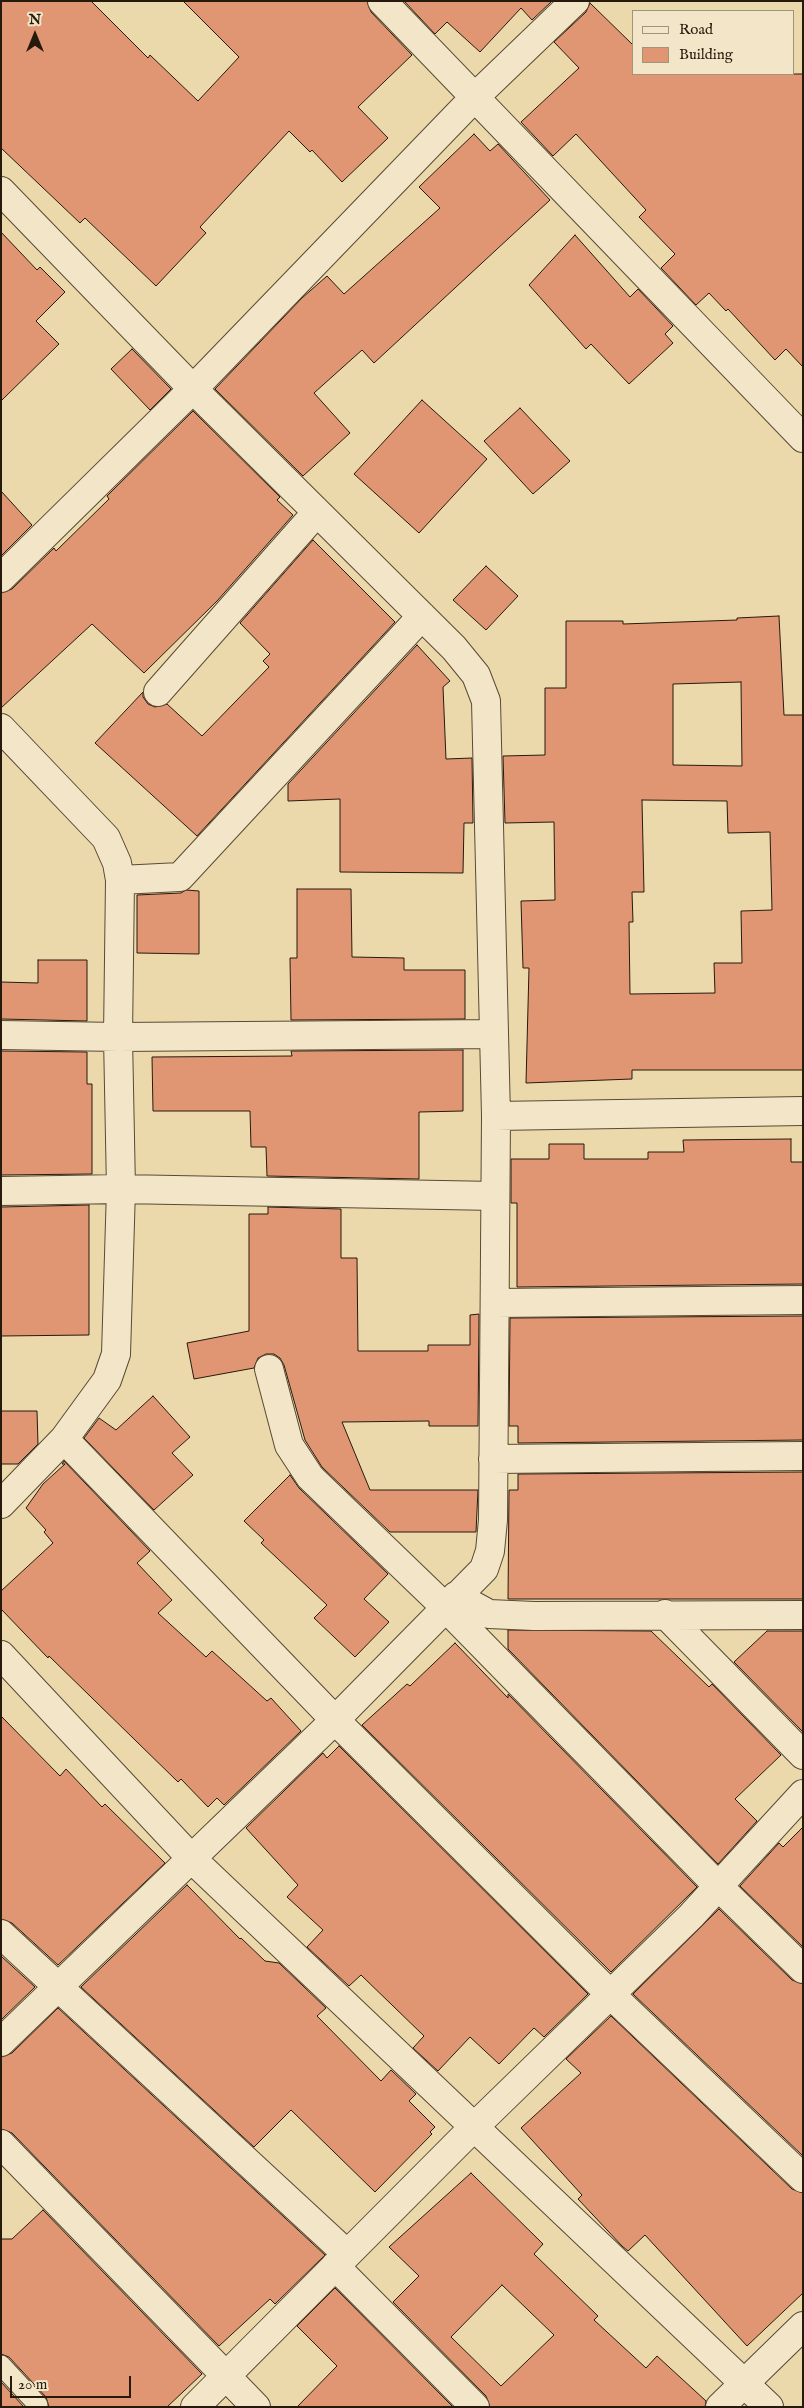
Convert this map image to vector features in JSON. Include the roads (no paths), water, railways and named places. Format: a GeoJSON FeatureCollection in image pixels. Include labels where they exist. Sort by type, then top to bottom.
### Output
{"type":"FeatureCollection","features":[{"type":"Feature","properties":{"kind":"street"},"geometry":{"type":"LineString","coordinates":[[382,1],[803,438]]}},
{"type":"Feature","properties":{"kind":"street"},"geometry":{"type":"LineString","coordinates":[[1,578],[193,389],[475,97],[575,1]]}},
{"type":"Feature","properties":{"kind":"street"},"geometry":{"type":"LineString","coordinates":[[1,2042],[334,1720],[484,1569],[490,1551],[493,1520],[496,1116],[486,701],[476,675],[454,648],[193,389],[2,194]]}},
{"type":"Feature","properties":{"kind":"street"},"geometry":{"type":"LineString","coordinates":[[158,692],[317,512]]}},
{"type":"Feature","properties":{"kind":"street"},"geometry":{"type":"LineString","coordinates":[[120,880],[180,877],[422,616]]}},
{"type":"Feature","properties":{"kind":"street"},"geometry":{"type":"LineString","coordinates":[[1,728],[106,838],[117,862],[120,880],[118,1037],[121,1188],[116,1354],[107,1380],[64,1439],[1,1504]]}},
{"type":"Feature","properties":{"kind":"street"},"geometry":{"type":"LineString","coordinates":[[1,1035],[118,1037],[494,1034]]}},
{"type":"Feature","properties":{"kind":"street"},"geometry":{"type":"LineString","coordinates":[[496,1116],[803,1111]]}},
{"type":"Feature","properties":{"kind":"street"},"geometry":{"type":"LineString","coordinates":[[1,1191],[121,1188],[495,1196]]}},
{"type":"Feature","properties":{"kind":"street"},"geometry":{"type":"LineString","coordinates":[[495,1303],[803,1300]]}},
{"type":"Feature","properties":{"kind":"street"},"geometry":{"type":"LineString","coordinates":[[270,1369],[289,1445],[310,1477],[450,1602],[718,1886],[803,1968]]}},
{"type":"Feature","properties":{"kind":"street"},"geometry":{"type":"LineString","coordinates":[[64,1439],[334,1720],[610,1994],[803,2178]]}},
{"type":"Feature","properties":{"kind":"street"},"geometry":{"type":"LineString","coordinates":[[493,1460],[803,1456]]}},
{"type":"Feature","properties":{"kind":"street"},"geometry":{"type":"LineString","coordinates":[[450,1602],[489,1614],[534,1616],[665,1614],[803,1615]]}},
{"type":"Feature","properties":{"kind":"street"},"geometry":{"type":"LineString","coordinates":[[665,1614],[803,1755]]}},
{"type":"Feature","properties":{"kind":"street"},"geometry":{"type":"LineString","coordinates":[[1,1655],[192,1859],[473,2128],[769,2407]]}},
{"type":"Feature","properties":{"kind":"street"},"geometry":{"type":"LineString","coordinates":[[195,2407],[718,1886],[803,1794]]}},
{"type":"Feature","properties":{"kind":"street"},"geometry":{"type":"LineString","coordinates":[[1,1934],[59,1987],[341,2260],[475,2407]]}},
{"type":"Feature","properties":{"kind":"street"},"geometry":{"type":"LineString","coordinates":[[1,2144],[256,2407]]}},
{"type":"Feature","properties":{"kind":"street"},"geometry":{"type":"LineString","coordinates":[[720,2407],[803,2326]]}},
{"type":"Feature","properties":{"kind":"lane"},"geometry":{"type":"LineString","coordinates":[[1,2365],[38,2405]]}}]}
